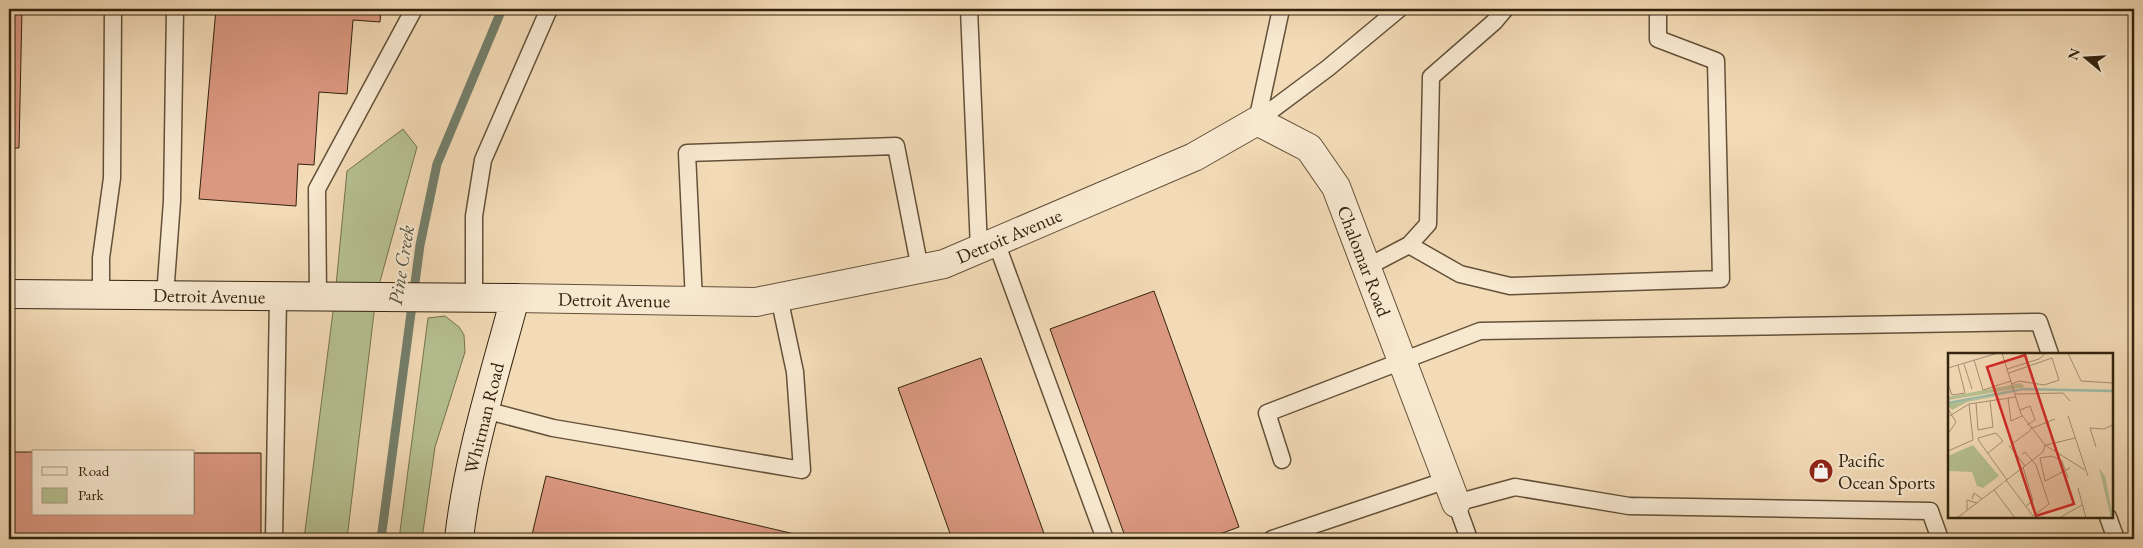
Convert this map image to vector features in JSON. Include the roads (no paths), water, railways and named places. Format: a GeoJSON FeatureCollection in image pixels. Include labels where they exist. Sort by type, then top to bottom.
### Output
{"type":"FeatureCollection","features":[{"type":"Feature","properties":{"kind":"street","name":"Detroit Avenue"},"geometry":{"type":"LineString","coordinates":[[9,294],[367,296],[756,302],[944,264],[1194,157],[1257,121]]}},
{"type":"Feature","properties":{"kind":"street","name":"Chalomar Road"},"geometry":{"type":"LineString","coordinates":[[1257,121],[1309,148],[1336,187],[1451,491]]}},
{"type":"Feature","properties":{"kind":"street","name":"Whitman Road"},"geometry":{"type":"LineString","coordinates":[[459,539],[463,504],[485,410],[515,298]]}},
{"type":"Feature","properties":{"kind":"lane"},"geometry":{"type":"LineString","coordinates":[[102,294],[101,258],[112,178],[113,9]]}},
{"type":"Feature","properties":{"kind":"lane"},"geometry":{"type":"LineString","coordinates":[[165,296],[172,201],[174,9]]}},
{"type":"Feature","properties":{"kind":"lane"},"geometry":{"type":"LineString","coordinates":[[318,297],[317,189],[414,9]]}},
{"type":"Feature","properties":{"kind":"lane"},"geometry":{"type":"LineString","coordinates":[[474,298],[474,216],[483,160],[549,9]]}},
{"type":"Feature","properties":{"kind":"lane"},"geometry":{"type":"LineString","coordinates":[[970,9],[988,245],[1105,539]]}},
{"type":"Feature","properties":{"kind":"lane"},"geometry":{"type":"LineString","coordinates":[[1257,121],[1281,9]]}},
{"type":"Feature","properties":{"kind":"lane"},"geometry":{"type":"LineString","coordinates":[[1257,121],[1328,68],[1399,9]]}},
{"type":"Feature","properties":{"kind":"lane"},"geometry":{"type":"LineString","coordinates":[[1367,267],[1409,245],[1428,224],[1431,77],[1494,22],[1505,9]]}},
{"type":"Feature","properties":{"kind":"lane"},"geometry":{"type":"LineString","coordinates":[[1409,245],[1460,274],[1510,286],[1721,279],[1716,61],[1658,39],[1658,9]]}},
{"type":"Feature","properties":{"kind":"lane"},"geometry":{"type":"LineString","coordinates":[[694,301],[687,154],[896,146],[920,269]]}},
{"type":"Feature","properties":{"kind":"lane"},"geometry":{"type":"LineString","coordinates":[[274,539],[278,297]]}},
{"type":"Feature","properties":{"kind":"lane"},"geometry":{"type":"LineString","coordinates":[[485,410],[553,428],[802,470],[795,372],[779,297]]}},
{"type":"Feature","properties":{"kind":"lane"},"geometry":{"type":"LineString","coordinates":[[1282,460],[1267,413],[1480,330],[2039,322],[2050,353]]}},
{"type":"Feature","properties":{"kind":"lane"},"geometry":{"type":"LineString","coordinates":[[1272,539],[1451,491],[1515,487],[1629,506],[1930,511],[1940,539]]}},
{"type":"Feature","properties":{"kind":"lane"},"geometry":{"type":"LineString","coordinates":[[1451,491],[1469,539]]}},
{"type":"Feature","properties":{"kind":"lane"},"geometry":{"type":"LineString","coordinates":[[2108,518],[2116,539]]}},
{"type":"Feature","properties":{"kind":"waterway","name":"Pine Creek"},"geometry":{"type":"LineString","coordinates":[[381,539],[420,245],[437,164],[502,9]]}},
{"type":"Feature","properties":{"kind":"place","name":"Pacific Ocean Sports"},"geometry":{"type":"Point","coordinates":[1821,471]}}]}
